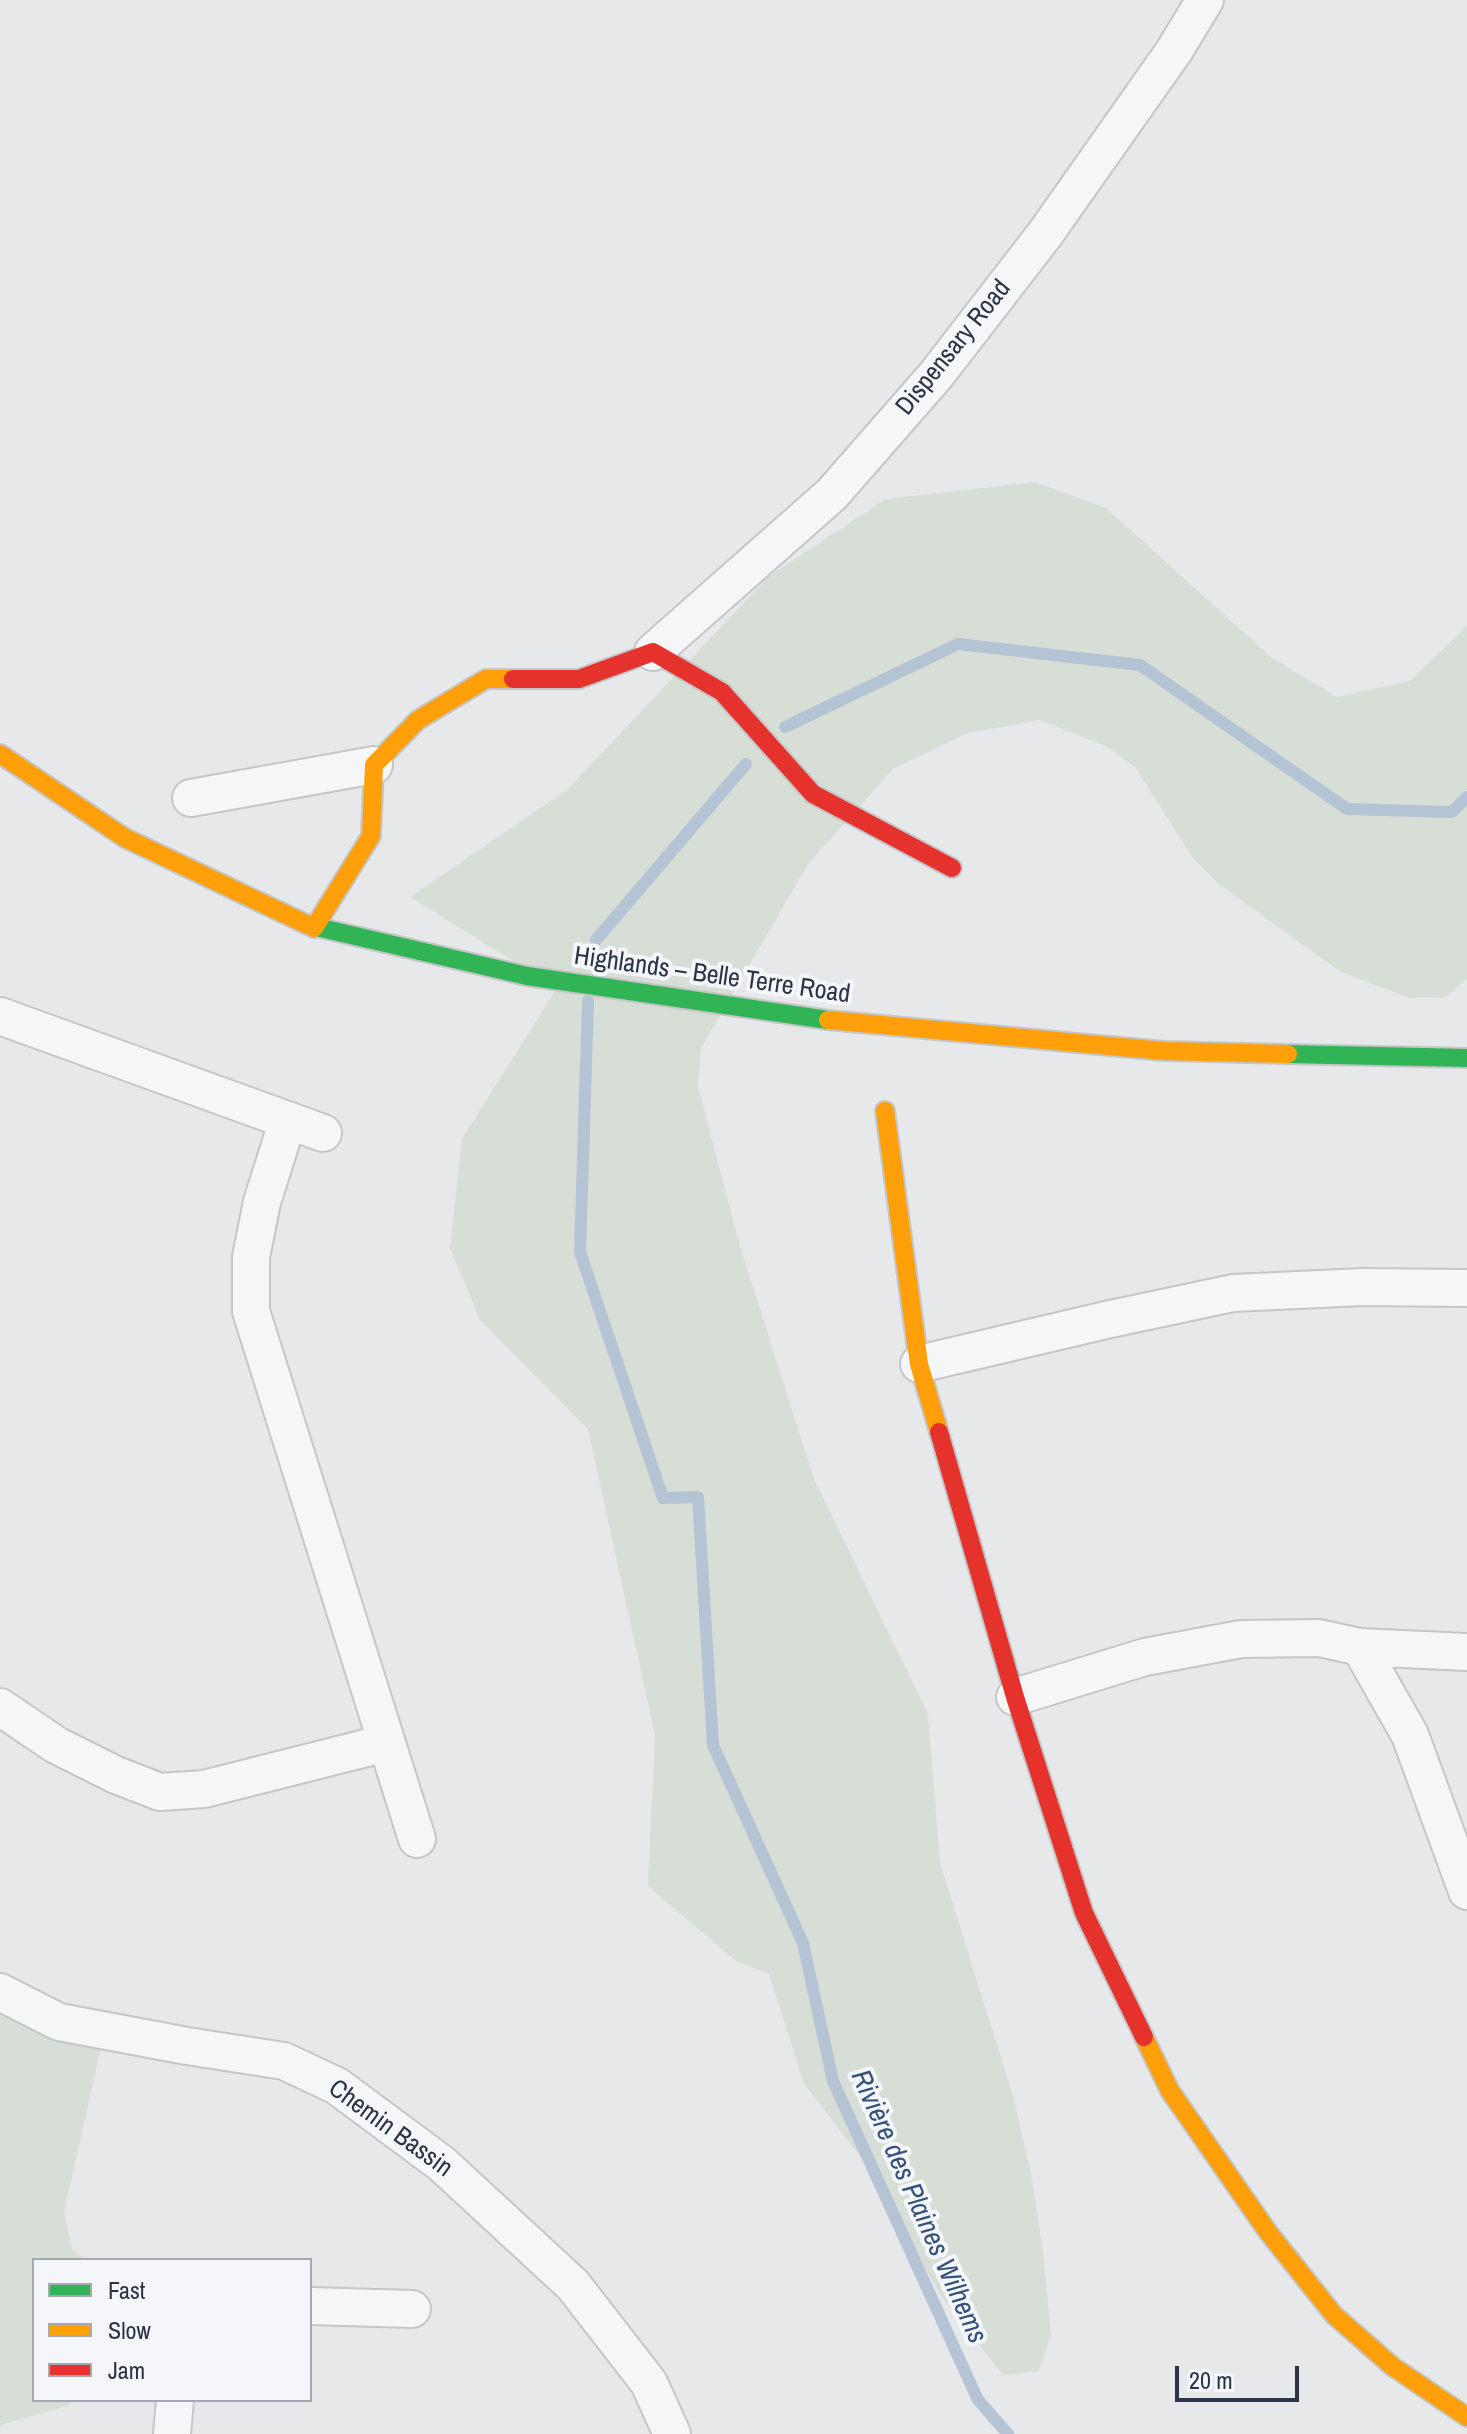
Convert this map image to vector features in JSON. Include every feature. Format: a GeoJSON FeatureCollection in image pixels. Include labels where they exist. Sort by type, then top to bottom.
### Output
{"type":"FeatureCollection","features":[{"type":"Feature","properties":{"kind":"street","name":"Dispensary Road"},"geometry":{"type":"LineString","coordinates":[[374,765],[418,720],[486,679],[579,679],[653,652],[832,494],[936,375],[1045,234],[1174,51],[1205,0]]}},
{"type":"Feature","properties":{"kind":"street"},"geometry":{"type":"LineString","coordinates":[[653,652],[722,692],[813,794],[952,868]]}},
{"type":"Feature","properties":{"kind":"street","name":"Highlands – Belle Terre Road"},"geometry":{"type":"LineString","coordinates":[[0,754],[125,838],[314,928],[527,976],[809,1018],[1164,1051],[1467,1058]]}},
{"type":"Feature","properties":{"kind":"street"},"geometry":{"type":"LineString","coordinates":[[191,798],[374,765],[371,836],[314,928]]}},
{"type":"Feature","properties":{"kind":"street"},"geometry":{"type":"LineString","coordinates":[[0,1016],[323,1133]]}},
{"type":"Feature","properties":{"kind":"street"},"geometry":{"type":"LineString","coordinates":[[885,1111],[919,1364],[1015,1697],[1084,1913],[1170,2091],[1268,2232],[1334,2315],[1392,2366],[1467,2417]]}},
{"type":"Feature","properties":{"kind":"street"},"geometry":{"type":"LineString","coordinates":[[288,1120],[262,1202],[251,1257],[251,1311],[417,1839]]}},
{"type":"Feature","properties":{"kind":"street"},"geometry":{"type":"LineString","coordinates":[[919,1364],[1233,1293],[1363,1287],[1467,1288]]}},
{"type":"Feature","properties":{"kind":"street"},"geometry":{"type":"LineString","coordinates":[[1015,1697],[1145,1657],[1241,1639],[1319,1638],[1360,1647],[1467,1652]]}},
{"type":"Feature","properties":{"kind":"street"},"geometry":{"type":"LineString","coordinates":[[1360,1647],[1410,1735],[1467,1891]]}},
{"type":"Feature","properties":{"kind":"street"},"geometry":{"type":"LineString","coordinates":[[0,1707],[56,1745],[116,1775],[160,1792],[204,1789],[386,1743]]}},
{"type":"Feature","properties":{"kind":"street","name":"Chemin Bassin"},"geometry":{"type":"LineString","coordinates":[[0,1992],[59,2022],[284,2061],[337,2086],[442,2164],[573,2285],[649,2383],[672,2434]]}},
{"type":"Feature","properties":{"kind":"street"},"geometry":{"type":"LineString","coordinates":[[312,2306],[412,2309]]}},
{"type":"Feature","properties":{"kind":"street"},"geometry":{"type":"LineString","coordinates":[[172,2434],[175,2402]]}},
{"type":"Feature","properties":{"kind":"shaded area"},"geometry":{"type":"Polygon","coordinates":[[[1035,482],[1106,508],[1272,658],[1337,697],[1410,681],[1467,626],[1467,979],[1446,997],[1410,998],[1341,972],[1220,885],[1193,858],[1135,767],[1108,747],[1040,720],[967,733],[893,769],[808,864],[701,1048],[698,1086],[739,1243],[814,1479],[928,1714],[940,1863],[1013,2096],[1031,2174],[1043,2252],[1051,2335],[1039,2371],[1003,2375],[940,2295],[867,2165],[804,2084],[769,1974],[736,1961],[648,1886],[655,1735],[588,1429],[480,1320],[450,1248],[462,1139],[557,988],[410,897],[567,790],[768,577],[886,499],[1035,482]]]}},
{"type":"Feature","properties":{"kind":"shaded area"},"geometry":{"type":"Polygon","coordinates":[[[0,1975],[101,2048],[64,2212],[72,2249],[83,2258],[32,2258],[32,2402],[72,2402],[0,2425],[0,1975]]]}},
{"type":"Feature","properties":{"kind":"waterway","name":"Rivière des Plaines Wilhems"},"geometry":{"type":"LineString","coordinates":[[785,727],[958,644],[1140,665],[1347,809],[1452,812],[1467,797]]}},
{"type":"Feature","properties":{"kind":"waterway","name":"Rivière des Plaines Wilhems"},"geometry":{"type":"LineString","coordinates":[[596,940],[746,764]]}},
{"type":"Feature","properties":{"kind":"waterway","name":"Rivière des Plaines Wilhems"},"geometry":{"type":"LineString","coordinates":[[588,1001],[580,1252],[663,1498],[698,1497],[713,1745],[803,1943],[833,2081],[978,2400],[1008,2434]]}},
{"type":"Feature","properties":{"kind":"traffic: fast"},"geometry":{"type":"LineString","coordinates":[[308,925],[527,976],[828,1020]]}},
{"type":"Feature","properties":{"kind":"traffic: fast"},"geometry":{"type":"LineString","coordinates":[[1288,1054],[1467,1058]]}},
{"type":"Feature","properties":{"kind":"traffic: slow"},"geometry":{"type":"LineString","coordinates":[[314,928],[371,836],[374,765],[418,720],[486,679],[513,679]]}},
{"type":"Feature","properties":{"kind":"traffic: slow"},"geometry":{"type":"LineString","coordinates":[[0,754],[125,838],[308,925]]}},
{"type":"Feature","properties":{"kind":"traffic: slow"},"geometry":{"type":"LineString","coordinates":[[828,1020],[1164,1051],[1288,1054]]}},
{"type":"Feature","properties":{"kind":"traffic: slow"},"geometry":{"type":"LineString","coordinates":[[885,1111],[919,1364],[939,1432]]}},
{"type":"Feature","properties":{"kind":"traffic: slow"},"geometry":{"type":"LineString","coordinates":[[1144,2037],[1170,2091],[1268,2232],[1334,2315],[1392,2366],[1467,2417]]}},
{"type":"Feature","properties":{"kind":"traffic: jam"},"geometry":{"type":"LineString","coordinates":[[513,679],[579,679],[653,652],[722,692],[813,794],[952,868]]}},
{"type":"Feature","properties":{"kind":"traffic: jam"},"geometry":{"type":"LineString","coordinates":[[939,1432],[1015,1697],[1084,1913],[1144,2037]]}}]}
